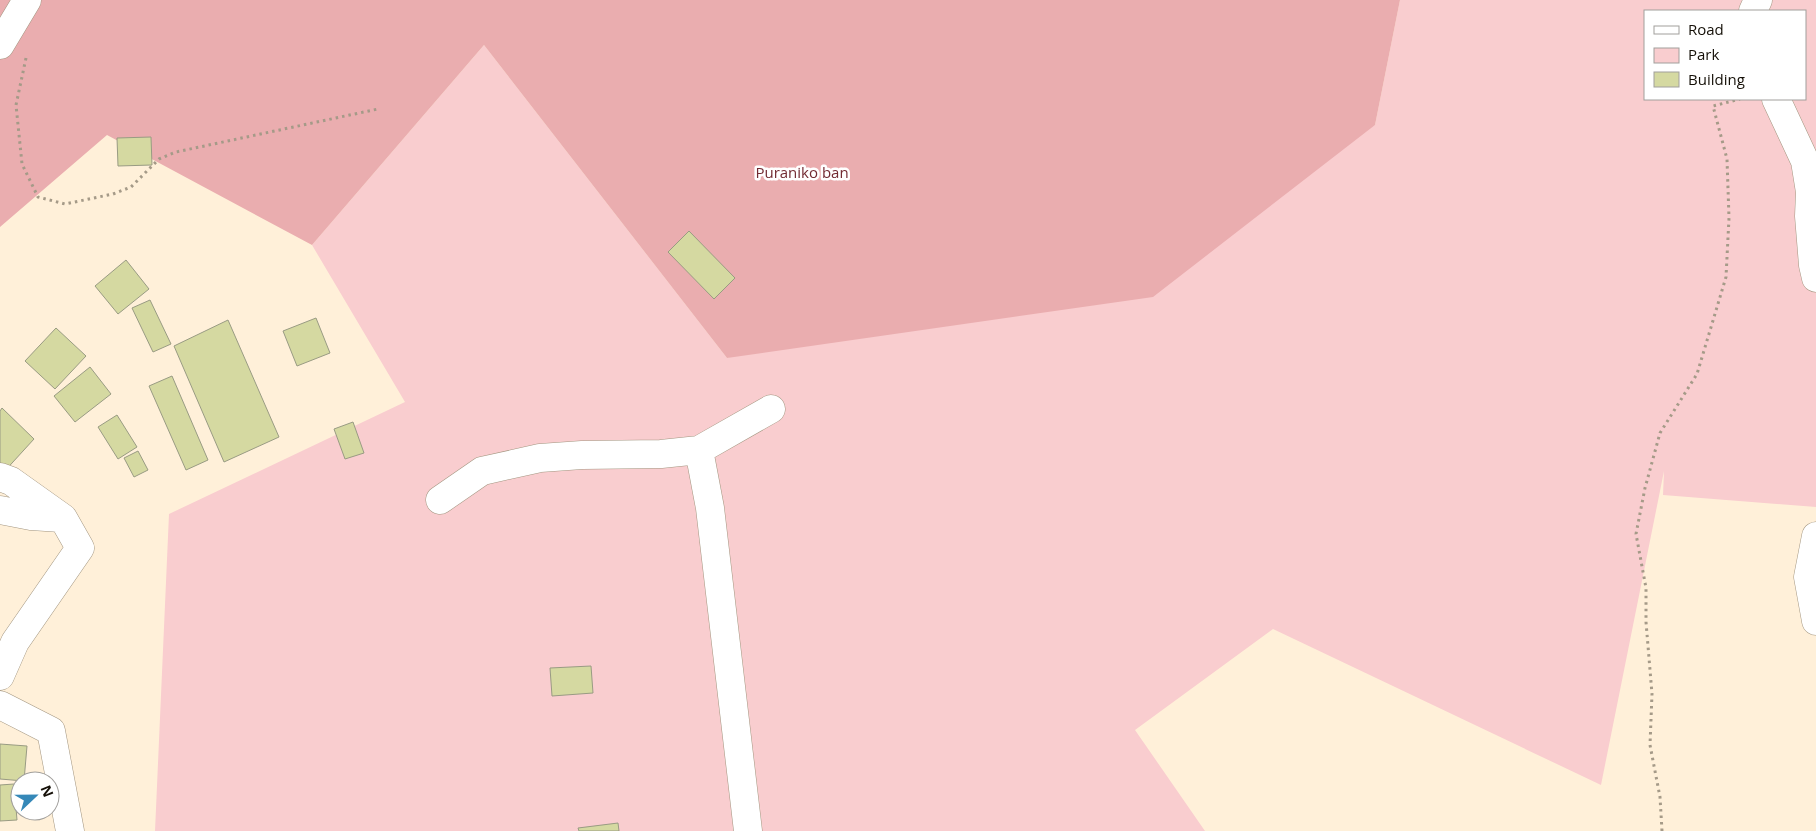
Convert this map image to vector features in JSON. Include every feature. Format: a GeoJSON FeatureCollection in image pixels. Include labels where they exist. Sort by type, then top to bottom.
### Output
{"type":"FeatureCollection","features":[{"type":"Feature","properties":{"kind":"street"},"geometry":{"type":"LineString","coordinates":[[0,45],[26,0]]}},
{"type":"Feature","properties":{"kind":"street"},"geometry":{"type":"LineString","coordinates":[[1776,100],[1806,162],[1810,192],[1809,216],[1813,265],[1816,278]]}},
{"type":"Feature","properties":{"kind":"street"},"geometry":{"type":"LineString","coordinates":[[440,500],[482,472],[540,458],[582,455],[661,454],[699,450],[771,409]]}},
{"type":"Feature","properties":{"kind":"street"},"geometry":{"type":"LineString","coordinates":[[699,450],[710,508],[748,831]]}},
{"type":"Feature","properties":{"kind":"street"},"geometry":{"type":"LineString","coordinates":[[0,477],[11,481],[62,518],[80,548],[15,642],[0,676]]}},
{"type":"Feature","properties":{"kind":"street"},"geometry":{"type":"LineString","coordinates":[[0,510],[31,516],[62,518]]}},
{"type":"Feature","properties":{"kind":"street"},"geometry":{"type":"LineString","coordinates":[[1816,536],[1808,577],[1816,621]]}},
{"type":"Feature","properties":{"kind":"street"},"geometry":{"type":"LineString","coordinates":[[0,705],[51,731],[70,831]]}},
{"type":"Feature","properties":{"kind":"path"},"geometry":{"type":"LineString","coordinates":[[26,54],[16,104],[22,164],[38,197],[65,204],[113,194],[131,187],[159,159],[176,152],[378,109]]}},
{"type":"Feature","properties":{"kind":"path"},"geometry":{"type":"LineString","coordinates":[[1662,831],[1660,797],[1650,745],[1652,694],[1646,622],[1646,588],[1636,534],[1645,488],[1660,433],[1697,374],[1726,277],[1729,218],[1727,159],[1713,106],[1736,100]]}},
{"type":"Feature","properties":{"kind":"green space","name":"Puraniko ban"},"geometry":{"type":"Polygon","coordinates":[[[0,0],[1400,0],[1375,125],[1153,297],[727,358],[484,45],[312,245],[107,135],[0,227],[0,0]]]}},
{"type":"Feature","properties":{"kind":"green space"},"geometry":{"type":"Polygon","coordinates":[[[1400,0],[1816,0],[1816,507],[1663,495],[1664,471],[1601,785],[1273,629],[1135,730],[1205,831],[155,831],[169,514],[405,402],[312,245],[484,45],[727,358],[1375,125],[1400,0]]]}},
{"type":"Feature","properties":{"kind":"building"},"geometry":{"type":"Polygon","coordinates":[[[151,137],[152,165],[118,166],[117,138],[151,137]]]}},
{"type":"Feature","properties":{"kind":"building"},"geometry":{"type":"Polygon","coordinates":[[[689,231],[735,278],[714,299],[668,252],[689,231]]]}},
{"type":"Feature","properties":{"kind":"building"},"geometry":{"type":"Polygon","coordinates":[[[126,260],[149,289],[118,314],[95,286],[126,260]]]}},
{"type":"Feature","properties":{"kind":"building"},"geometry":{"type":"Polygon","coordinates":[[[150,300],[171,344],[153,352],[132,308],[150,300]]]}},
{"type":"Feature","properties":{"kind":"building"},"geometry":{"type":"Polygon","coordinates":[[[316,318],[330,353],[297,366],[283,331],[316,318]]]}},
{"type":"Feature","properties":{"kind":"building"},"geometry":{"type":"Polygon","coordinates":[[[228,320],[279,437],[224,462],[174,346],[228,320]]]}},
{"type":"Feature","properties":{"kind":"building"},"geometry":{"type":"Polygon","coordinates":[[[56,328],[86,356],[55,389],[25,361],[56,328]]]}},
{"type":"Feature","properties":{"kind":"building"},"geometry":{"type":"Polygon","coordinates":[[[90,367],[111,394],[75,422],[54,396],[90,367]]]}},
{"type":"Feature","properties":{"kind":"building"},"geometry":{"type":"Polygon","coordinates":[[[172,376],[208,460],[186,470],[149,386],[172,376]]]}},
{"type":"Feature","properties":{"kind":"building"},"geometry":{"type":"Polygon","coordinates":[[[2,408],[34,439],[2,474],[0,472],[0,411],[2,408]]]}},
{"type":"Feature","properties":{"kind":"building"},"geometry":{"type":"Polygon","coordinates":[[[117,415],[137,447],[118,459],[98,427],[117,415]]]}},
{"type":"Feature","properties":{"kind":"building"},"geometry":{"type":"Polygon","coordinates":[[[353,422],[364,453],[345,459],[334,429],[353,422]]]}},
{"type":"Feature","properties":{"kind":"building"},"geometry":{"type":"Polygon","coordinates":[[[138,451],[148,470],[134,477],[124,458],[138,451]]]}},
{"type":"Feature","properties":{"kind":"building"},"geometry":{"type":"Polygon","coordinates":[[[591,666],[593,693],[552,696],[550,668],[591,666]]]}},
{"type":"Feature","properties":{"kind":"building"},"geometry":{"type":"Polygon","coordinates":[[[0,744],[27,746],[25,771],[10,771],[10,780],[0,779],[0,744]]]}},
{"type":"Feature","properties":{"kind":"building"},"geometry":{"type":"Polygon","coordinates":[[[10,784],[10,820],[0,821],[0,785],[10,784]]]}},
{"type":"Feature","properties":{"kind":"building"},"geometry":{"type":"Polygon","coordinates":[[[618,823],[619,831],[579,831],[578,828],[618,823]]]}}]}
